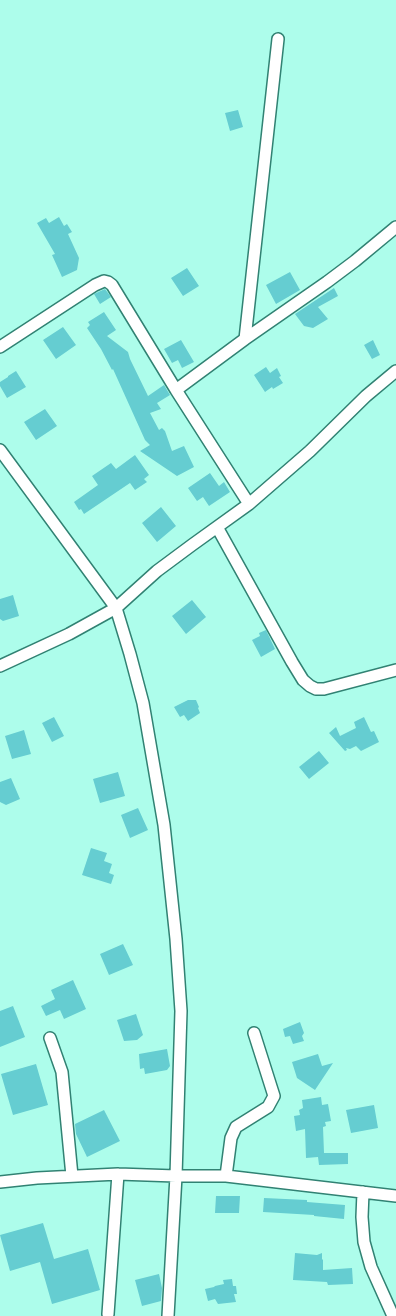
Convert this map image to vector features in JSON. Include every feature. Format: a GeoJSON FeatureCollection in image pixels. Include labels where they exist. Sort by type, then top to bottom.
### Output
{"type":"FeatureCollection","features":[{"type":"Feature","properties":{"kind":"street"},"geometry":{"type":"LineString","coordinates":[[245,339],[278,39]]}},
{"type":"Feature","properties":{"kind":"street"},"geometry":{"type":"LineString","coordinates":[[176,390],[348,266],[396,227]]}},
{"type":"Feature","properties":{"kind":"street"},"geometry":{"type":"LineString","coordinates":[[0,347],[95,285],[104,281],[108,282],[112,285],[249,504]]}},
{"type":"Feature","properties":{"kind":"street"},"geometry":{"type":"LineString","coordinates":[[0,666],[69,634],[116,608],[158,571],[249,504],[310,451],[366,396],[396,371]]}},
{"type":"Feature","properties":{"kind":"street"},"geometry":{"type":"LineString","coordinates":[[0,450],[116,608],[143,704],[164,825],[176,939],[181,1011],[176,1176],[168,1316]]}},
{"type":"Feature","properties":{"kind":"street"},"geometry":{"type":"LineString","coordinates":[[217,528],[292,662],[303,680],[310,686],[316,689],[324,689],[396,670]]}},
{"type":"Feature","properties":{"kind":"street"},"geometry":{"type":"LineString","coordinates":[[226,1176],[231,1138],[236,1127],[268,1107],[274,1096],[254,1033]]}},
{"type":"Feature","properties":{"kind":"street"},"geometry":{"type":"LineString","coordinates":[[50,1038],[62,1072],[72,1176]]}},
{"type":"Feature","properties":{"kind":"street"},"geometry":{"type":"LineString","coordinates":[[108,1314],[118,1174]]}},
{"type":"Feature","properties":{"kind":"street"},"geometry":{"type":"LineString","coordinates":[[0,1182],[118,1174],[226,1176],[396,1196]]}},
{"type":"Feature","properties":{"kind":"street"},"geometry":{"type":"LineString","coordinates":[[363,1192],[364,1242],[371,1267],[393,1316]]}},
{"type":"Feature","properties":{"kind":"building"},"geometry":{"type":"Polygon","coordinates":[[[238,110],[243,127],[230,131],[225,113],[238,110]]]}},
{"type":"Feature","properties":{"kind":"building"},"geometry":{"type":"Polygon","coordinates":[[[59,217],[64,226],[67,224],[72,232],[68,234],[79,258],[77,270],[62,277],[52,255],[55,254],[37,223],[46,218],[49,223],[59,217]]]}},
{"type":"Feature","properties":{"kind":"building"},"geometry":{"type":"Polygon","coordinates":[[[187,268],[199,286],[183,296],[171,278],[187,268]]]}},
{"type":"Feature","properties":{"kind":"building"},"geometry":{"type":"Polygon","coordinates":[[[290,272],[300,290],[276,304],[266,285],[290,272]]]}},
{"type":"Feature","properties":{"kind":"building"},"geometry":{"type":"Polygon","coordinates":[[[334,288],[338,296],[318,307],[328,319],[313,328],[304,326],[295,314],[334,288]]]}},
{"type":"Feature","properties":{"kind":"building"},"geometry":{"type":"Polygon","coordinates":[[[105,289],[111,297],[100,304],[94,294],[105,289]]]}},
{"type":"Feature","properties":{"kind":"building"},"geometry":{"type":"Polygon","coordinates":[[[104,312],[116,330],[107,336],[128,352],[148,396],[164,385],[170,395],[157,403],[161,409],[150,413],[159,430],[162,428],[165,431],[172,451],[184,446],[194,467],[177,476],[140,451],[150,445],[145,440],[113,369],[87,328],[90,325],[88,322],[104,312]]]}},
{"type":"Feature","properties":{"kind":"building"},"geometry":{"type":"Polygon","coordinates":[[[63,327],[76,345],[56,359],[43,340],[63,327]]]}},
{"type":"Feature","properties":{"kind":"building"},"geometry":{"type":"Polygon","coordinates":[[[181,340],[194,362],[182,368],[178,360],[172,363],[164,349],[181,340]]]}},
{"type":"Feature","properties":{"kind":"building"},"geometry":{"type":"Polygon","coordinates":[[[373,340],[380,355],[372,359],[364,345],[373,340]]]}},
{"type":"Feature","properties":{"kind":"building"},"geometry":{"type":"Polygon","coordinates":[[[266,367],[270,373],[277,368],[283,383],[265,392],[254,375],[266,367]]]}},
{"type":"Feature","properties":{"kind":"building"},"geometry":{"type":"Polygon","coordinates":[[[16,371],[26,387],[7,398],[0,386],[0,382],[16,371]]]}},
{"type":"Feature","properties":{"kind":"building"},"geometry":{"type":"Polygon","coordinates":[[[45,409],[57,426],[36,440],[24,422],[45,409]]]}},
{"type":"Feature","properties":{"kind":"building"},"geometry":{"type":"Polygon","coordinates":[[[135,455],[149,475],[144,479],[147,482],[135,490],[130,483],[84,514],[81,509],[79,510],[74,502],[98,485],[92,476],[111,463],[116,469],[135,455]]]}},
{"type":"Feature","properties":{"kind":"building"},"geometry":{"type":"Polygon","coordinates":[[[210,473],[219,486],[224,482],[230,492],[209,506],[203,497],[197,501],[188,488],[210,473]]]}},
{"type":"Feature","properties":{"kind":"building"},"geometry":{"type":"Polygon","coordinates":[[[161,507],[176,526],[157,542],[142,523],[161,507]]]}},
{"type":"Feature","properties":{"kind":"building"},"geometry":{"type":"Polygon","coordinates":[[[13,595],[19,616],[3,621],[0,619],[0,599],[13,595]]]}},
{"type":"Feature","properties":{"kind":"building"},"geometry":{"type":"Polygon","coordinates":[[[192,600],[206,617],[186,634],[172,616],[192,600]]]}},
{"type":"Feature","properties":{"kind":"building"},"geometry":{"type":"Polygon","coordinates":[[[266,630],[275,649],[261,657],[252,640],[260,636],[259,633],[266,630]]]}},
{"type":"Feature","properties":{"kind":"building"},"geometry":{"type":"Polygon","coordinates":[[[188,700],[196,700],[200,713],[188,721],[184,715],[180,717],[174,707],[188,700]]]}},
{"type":"Feature","properties":{"kind":"building"},"geometry":{"type":"Polygon","coordinates":[[[54,717],[64,736],[52,742],[42,723],[54,717]]]}},
{"type":"Feature","properties":{"kind":"building"},"geometry":{"type":"Polygon","coordinates":[[[364,717],[371,732],[374,731],[379,742],[361,751],[356,746],[350,749],[346,748],[347,750],[345,751],[329,733],[336,727],[340,736],[356,728],[354,722],[364,717]]]}},
{"type":"Feature","properties":{"kind":"building"},"geometry":{"type":"Polygon","coordinates":[[[24,730],[31,754],[12,759],[5,736],[24,730]]]}},
{"type":"Feature","properties":{"kind":"building"},"geometry":{"type":"Polygon","coordinates":[[[319,751],[329,763],[309,779],[299,767],[319,751]]]}},
{"type":"Feature","properties":{"kind":"building"},"geometry":{"type":"Polygon","coordinates":[[[118,772],[125,796],[100,803],[93,779],[118,772]]]}},
{"type":"Feature","properties":{"kind":"building"},"geometry":{"type":"Polygon","coordinates":[[[11,778],[20,799],[6,805],[0,802],[0,782],[11,778]]]}},
{"type":"Feature","properties":{"kind":"building"},"geometry":{"type":"Polygon","coordinates":[[[138,808],[148,830],[130,838],[121,815],[138,808]]]}},
{"type":"Feature","properties":{"kind":"building"},"geometry":{"type":"Polygon","coordinates":[[[91,848],[107,853],[104,861],[112,864],[109,873],[114,875],[111,884],[82,875],[91,848]]]}},
{"type":"Feature","properties":{"kind":"building"},"geometry":{"type":"Polygon","coordinates":[[[123,944],[133,965],[109,975],[100,954],[123,944]]]}},
{"type":"Feature","properties":{"kind":"building"},"geometry":{"type":"Polygon","coordinates":[[[73,980],[86,1009],[64,1019],[60,1010],[46,1016],[41,1006],[55,999],[51,990],[73,980]]]}},
{"type":"Feature","properties":{"kind":"building"},"geometry":{"type":"Polygon","coordinates":[[[13,1006],[25,1037],[0,1047],[0,1011],[13,1006]]]}},
{"type":"Feature","properties":{"kind":"building"},"geometry":{"type":"Polygon","coordinates":[[[136,1014],[143,1035],[137,1040],[124,1041],[117,1020],[136,1014]]]}},
{"type":"Feature","properties":{"kind":"building"},"geometry":{"type":"Polygon","coordinates":[[[300,1022],[304,1033],[302,1036],[304,1041],[293,1044],[290,1036],[285,1037],[283,1029],[300,1022]]]}},
{"type":"Feature","properties":{"kind":"building"},"geometry":{"type":"Polygon","coordinates":[[[167,1049],[170,1066],[167,1070],[145,1074],[144,1068],[140,1069],[139,1054],[167,1049]]]}},
{"type":"Feature","properties":{"kind":"building"},"geometry":{"type":"Polygon","coordinates":[[[318,1054],[322,1066],[333,1063],[315,1090],[297,1078],[292,1062],[318,1054]]]}},
{"type":"Feature","properties":{"kind":"building"},"geometry":{"type":"Polygon","coordinates":[[[36,1064],[48,1105],[13,1115],[1,1074],[36,1064]]]}},
{"type":"Feature","properties":{"kind":"building"},"geometry":{"type":"Polygon","coordinates":[[[321,1097],[322,1105],[328,1104],[331,1121],[325,1122],[326,1126],[323,1127],[324,1153],[348,1153],[348,1164],[319,1165],[318,1157],[306,1158],[305,1129],[296,1131],[294,1116],[300,1115],[299,1110],[303,1108],[302,1100],[321,1097]]]}},
{"type":"Feature","properties":{"kind":"building"},"geometry":{"type":"Polygon","coordinates":[[[374,1105],[378,1128],[351,1133],[346,1110],[374,1105]]]}},
{"type":"Feature","properties":{"kind":"building"},"geometry":{"type":"Polygon","coordinates":[[[104,1110],[120,1141],[87,1157],[76,1134],[75,1124],[104,1110]]]}},
{"type":"Feature","properties":{"kind":"building"},"geometry":{"type":"Polygon","coordinates":[[[216,1196],[240,1196],[239,1213],[215,1213],[216,1196]]]}},
{"type":"Feature","properties":{"kind":"building"},"geometry":{"type":"Polygon","coordinates":[[[264,1198],[307,1200],[307,1202],[345,1205],[344,1219],[263,1212],[264,1198]]]}},
{"type":"Feature","properties":{"kind":"building"},"geometry":{"type":"Polygon","coordinates":[[[43,1223],[54,1259],[88,1249],[100,1290],[52,1304],[40,1262],[10,1271],[0,1235],[43,1223]]]}},
{"type":"Feature","properties":{"kind":"building"},"geometry":{"type":"Polygon","coordinates":[[[295,1253],[317,1255],[322,1253],[323,1270],[352,1268],[353,1284],[328,1285],[327,1282],[293,1280],[295,1253]]]}},
{"type":"Feature","properties":{"kind":"building"},"geometry":{"type":"Polygon","coordinates":[[[159,1274],[162,1288],[161,1301],[142,1306],[135,1280],[159,1274]]]}},
{"type":"Feature","properties":{"kind":"building"},"geometry":{"type":"Polygon","coordinates":[[[232,1279],[233,1286],[236,1286],[237,1294],[234,1294],[236,1302],[218,1304],[215,1299],[208,1301],[205,1289],[224,1284],[223,1280],[232,1279]]]}}]}
